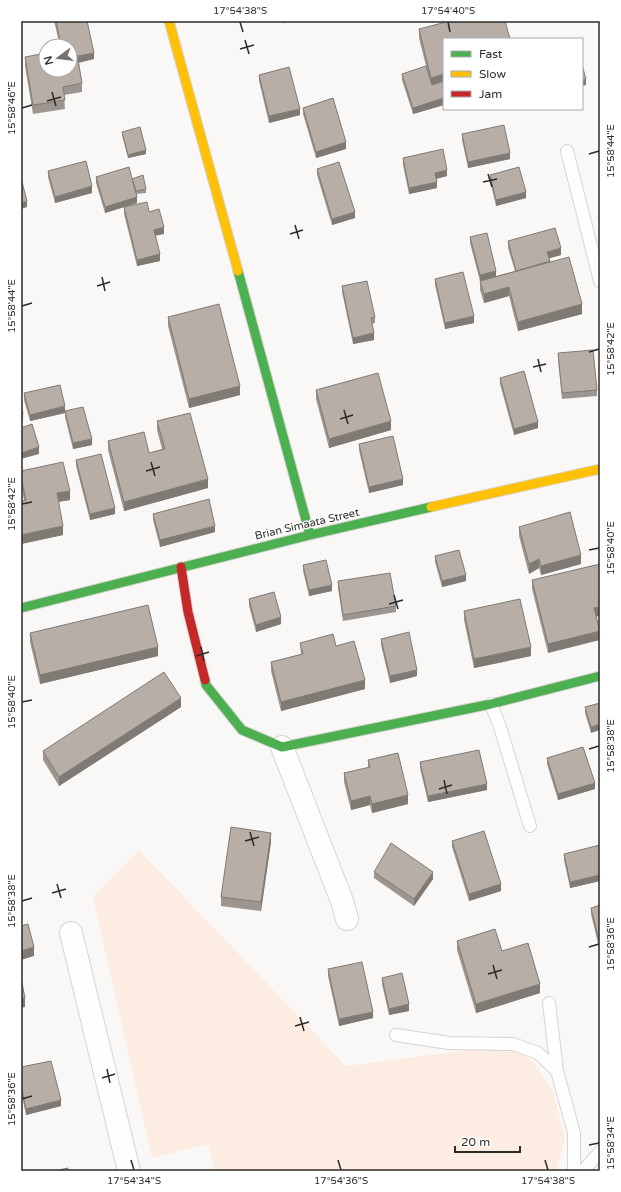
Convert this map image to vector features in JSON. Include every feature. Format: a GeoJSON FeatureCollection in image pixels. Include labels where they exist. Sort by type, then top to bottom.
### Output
{"type":"FeatureCollection","features":[{"type":"Feature","properties":{"kind":"street"},"geometry":{"type":"LineString","coordinates":[[169,21],[310,535]]}},
{"type":"Feature","properties":{"kind":"street","name":"Brian Simaata Street"},"geometry":{"type":"LineString","coordinates":[[21,608],[310,535],[600,469]]}},
{"type":"Feature","properties":{"kind":"street"},"geometry":{"type":"LineString","coordinates":[[181,567],[188,612],[206,684],[242,730],[282,747],[491,704],[600,676]]}},
{"type":"Feature","properties":{"kind":"street"},"geometry":{"type":"LineString","coordinates":[[282,747],[342,901],[347,919]]}},
{"type":"Feature","properties":{"kind":"street"},"geometry":{"type":"LineString","coordinates":[[71,933],[130,1171]]}},
{"type":"Feature","properties":{"kind":"lane"},"geometry":{"type":"LineString","coordinates":[[567,151],[600,281]]}},
{"type":"Feature","properties":{"kind":"lane"},"geometry":{"type":"LineString","coordinates":[[491,704],[500,727],[530,826]]}},
{"type":"Feature","properties":{"kind":"lane"},"geometry":{"type":"LineString","coordinates":[[549,1003],[557,1071],[574,1133],[574,1171]]}},
{"type":"Feature","properties":{"kind":"lane"},"geometry":{"type":"LineString","coordinates":[[396,1035],[449,1043],[513,1044],[538,1053],[557,1071]]}},
{"type":"Feature","properties":{"kind":"lane"},"geometry":{"type":"LineString","coordinates":[[583,1171],[600,1152]]}},
{"type":"Feature","properties":{"kind":"shaded area"},"geometry":{"type":"Polygon","coordinates":[[[139,850],[346,1066],[513,1044],[534,1063],[554,1094],[565,1140],[556,1171],[215,1171],[208,1144],[152,1158],[93,897],[139,850]]]}},
{"type":"Feature","properties":{"kind":"building"},"geometry":{"type":"Polygon","coordinates":[[[56,21],[87,21],[94,53],[78,56],[78,38],[59,38],[56,21]]]}},
{"type":"Feature","properties":{"kind":"building"},"geometry":{"type":"Polygon","coordinates":[[[450,21],[505,21],[510,38],[443,38],[443,74],[431,78],[419,29],[450,21]]]}},
{"type":"Feature","properties":{"kind":"building"},"geometry":{"type":"Polygon","coordinates":[[[38,55],[38,78],[78,78],[78,61],[82,83],[63,87],[65,100],[33,105],[25,57],[38,55]]]}},
{"type":"Feature","properties":{"kind":"building"},"geometry":{"type":"Polygon","coordinates":[[[426,66],[432,85],[443,81],[443,98],[413,108],[402,74],[426,66]]]}},
{"type":"Feature","properties":{"kind":"building"},"geometry":{"type":"Polygon","coordinates":[[[289,67],[300,109],[269,116],[259,75],[289,67]]]}},
{"type":"Feature","properties":{"kind":"building"},"geometry":{"type":"Polygon","coordinates":[[[583,68],[586,79],[583,80],[583,68]]]}},
{"type":"Feature","properties":{"kind":"building"},"geometry":{"type":"Polygon","coordinates":[[[333,98],[346,142],[316,152],[303,108],[333,98]]]}},
{"type":"Feature","properties":{"kind":"building"},"geometry":{"type":"Polygon","coordinates":[[[504,125],[510,153],[468,162],[462,134],[504,125]]]}},
{"type":"Feature","properties":{"kind":"building"},"geometry":{"type":"Polygon","coordinates":[[[140,127],[146,150],[128,155],[122,132],[140,127]]]}},
{"type":"Feature","properties":{"kind":"building"},"geometry":{"type":"Polygon","coordinates":[[[443,149],[447,170],[435,173],[437,182],[409,188],[403,158],[443,149]]]}},
{"type":"Feature","properties":{"kind":"building"},"geometry":{"type":"Polygon","coordinates":[[[86,161],[92,186],[55,197],[48,171],[86,161]]]}},
{"type":"Feature","properties":{"kind":"building"},"geometry":{"type":"Polygon","coordinates":[[[339,162],[355,212],[332,219],[317,169],[339,162]]]}},
{"type":"Feature","properties":{"kind":"building"},"geometry":{"type":"Polygon","coordinates":[[[129,167],[137,197],[105,207],[96,177],[129,167]]]}},
{"type":"Feature","properties":{"kind":"building"},"geometry":{"type":"Polygon","coordinates":[[[519,167],[526,192],[496,200],[490,175],[519,167]]]}},
{"type":"Feature","properties":{"kind":"building"},"geometry":{"type":"Polygon","coordinates":[[[143,175],[146,189],[136,191],[132,179],[143,175]]]}},
{"type":"Feature","properties":{"kind":"building"},"geometry":{"type":"Polygon","coordinates":[[[21,178],[27,201],[21,203],[21,178]]]}},
{"type":"Feature","properties":{"kind":"building"},"geometry":{"type":"Polygon","coordinates":[[[147,202],[149,212],[159,209],[164,227],[154,230],[160,254],[137,260],[124,207],[147,202]]]}},
{"type":"Feature","properties":{"kind":"building"},"geometry":{"type":"Polygon","coordinates":[[[555,228],[561,248],[547,252],[550,261],[516,271],[508,241],[555,228]]]}},
{"type":"Feature","properties":{"kind":"building"},"geometry":{"type":"Polygon","coordinates":[[[487,233],[496,271],[480,275],[470,237],[487,233]]]}},
{"type":"Feature","properties":{"kind":"building"},"geometry":{"type":"Polygon","coordinates":[[[569,257],[582,304],[518,322],[509,287],[484,294],[480,281],[569,257]]]}},
{"type":"Feature","properties":{"kind":"building"},"geometry":{"type":"Polygon","coordinates":[[[463,272],[474,316],[445,323],[435,279],[463,272]]]}},
{"type":"Feature","properties":{"kind":"building"},"geometry":{"type":"Polygon","coordinates":[[[367,281],[375,317],[371,318],[374,333],[353,338],[342,286],[367,281]]]}},
{"type":"Feature","properties":{"kind":"building"},"geometry":{"type":"Polygon","coordinates":[[[219,304],[240,386],[189,399],[168,317],[219,304]]]}},
{"type":"Feature","properties":{"kind":"building"},"geometry":{"type":"Polygon","coordinates":[[[593,350],[597,390],[562,393],[558,353],[593,350]]]}},
{"type":"Feature","properties":{"kind":"building"},"geometry":{"type":"Polygon","coordinates":[[[524,371],[538,422],[514,429],[500,378],[524,371]]]}},
{"type":"Feature","properties":{"kind":"building"},"geometry":{"type":"Polygon","coordinates":[[[378,373],[391,421],[329,439],[316,390],[378,373]]]}},
{"type":"Feature","properties":{"kind":"building"},"geometry":{"type":"Polygon","coordinates":[[[60,385],[65,406],[30,415],[24,393],[60,385]]]}},
{"type":"Feature","properties":{"kind":"building"},"geometry":{"type":"Polygon","coordinates":[[[83,407],[92,439],[73,443],[65,411],[83,407]]]}},
{"type":"Feature","properties":{"kind":"building"},"geometry":{"type":"Polygon","coordinates":[[[190,413],[208,479],[124,502],[108,441],[144,432],[149,453],[165,449],[157,421],[190,413]]]}},
{"type":"Feature","properties":{"kind":"building"},"geometry":{"type":"Polygon","coordinates":[[[32,424],[39,447],[21,453],[21,428],[32,424]]]}},
{"type":"Feature","properties":{"kind":"building"},"geometry":{"type":"Polygon","coordinates":[[[393,436],[403,479],[369,487],[359,444],[393,436]]]}},
{"type":"Feature","properties":{"kind":"building"},"geometry":{"type":"Polygon","coordinates":[[[101,454],[115,508],[90,514],[76,460],[101,454]]]}},
{"type":"Feature","properties":{"kind":"building"},"geometry":{"type":"Polygon","coordinates":[[[63,462],[70,491],[57,493],[63,526],[21,535],[21,501],[26,500],[21,471],[63,462]]]}},
{"type":"Feature","properties":{"kind":"building"},"geometry":{"type":"Polygon","coordinates":[[[209,499],[215,526],[160,540],[153,514],[209,499]]]}},
{"type":"Feature","properties":{"kind":"building"},"geometry":{"type":"Polygon","coordinates":[[[570,512],[581,555],[541,566],[539,559],[529,564],[519,527],[570,512]]]}},
{"type":"Feature","properties":{"kind":"building"},"geometry":{"type":"Polygon","coordinates":[[[459,550],[466,575],[442,581],[435,556],[459,550]]]}},
{"type":"Feature","properties":{"kind":"building"},"geometry":{"type":"Polygon","coordinates":[[[326,560],[332,585],[309,590],[303,565],[326,560]]]}},
{"type":"Feature","properties":{"kind":"building"},"geometry":{"type":"Polygon","coordinates":[[[600,564],[600,607],[594,608],[600,631],[548,644],[532,580],[600,564]]]}},
{"type":"Feature","properties":{"kind":"building"},"geometry":{"type":"Polygon","coordinates":[[[390,573],[396,606],[343,615],[338,581],[390,573]]]}},
{"type":"Feature","properties":{"kind":"building"},"geometry":{"type":"Polygon","coordinates":[[[274,592],[281,617],[256,625],[249,599],[274,592]]]}},
{"type":"Feature","properties":{"kind":"building"},"geometry":{"type":"Polygon","coordinates":[[[520,599],[531,647],[474,659],[464,611],[520,599]]]}},
{"type":"Feature","properties":{"kind":"building"},"geometry":{"type":"Polygon","coordinates":[[[148,605],[158,647],[40,675],[30,633],[148,605]]]}},
{"type":"Feature","properties":{"kind":"building"},"geometry":{"type":"Polygon","coordinates":[[[409,632],[417,670],[390,676],[381,639],[409,632]]]}},
{"type":"Feature","properties":{"kind":"building"},"geometry":{"type":"Polygon","coordinates":[[[333,634],[336,646],[354,641],[365,680],[281,702],[271,662],[303,654],[300,643],[333,634]]]}},
{"type":"Feature","properties":{"kind":"building"},"geometry":{"type":"Polygon","coordinates":[[[164,672],[181,698],[59,777],[43,751],[164,672]]]}},
{"type":"Feature","properties":{"kind":"building"},"geometry":{"type":"Polygon","coordinates":[[[600,703],[600,724],[591,727],[585,707],[600,703]]]}},
{"type":"Feature","properties":{"kind":"building"},"geometry":{"type":"Polygon","coordinates":[[[583,747],[595,783],[558,794],[547,758],[583,747]]]}},
{"type":"Feature","properties":{"kind":"building"},"geometry":{"type":"Polygon","coordinates":[[[479,750],[487,784],[428,796],[420,762],[479,750]]]}},
{"type":"Feature","properties":{"kind":"building"},"geometry":{"type":"Polygon","coordinates":[[[398,753],[408,795],[372,804],[370,796],[351,801],[344,773],[370,767],[368,760],[398,753]]]}},
{"type":"Feature","properties":{"kind":"building"},"geometry":{"type":"Polygon","coordinates":[[[231,827],[271,833],[261,902],[221,897],[231,827]]]}},
{"type":"Feature","properties":{"kind":"building"},"geometry":{"type":"Polygon","coordinates":[[[484,831],[501,884],[469,894],[452,841],[484,831]]]}},
{"type":"Feature","properties":{"kind":"building"},"geometry":{"type":"Polygon","coordinates":[[[391,843],[433,872],[414,899],[374,872],[391,843]]]}},
{"type":"Feature","properties":{"kind":"building"},"geometry":{"type":"Polygon","coordinates":[[[600,845],[600,875],[570,882],[564,854],[600,845]]]}},
{"type":"Feature","properties":{"kind":"building"},"geometry":{"type":"Polygon","coordinates":[[[600,905],[600,945],[591,908],[600,905]]]}},
{"type":"Feature","properties":{"kind":"building"},"geometry":{"type":"Polygon","coordinates":[[[28,924],[34,947],[21,951],[21,926],[28,924]]]}},
{"type":"Feature","properties":{"kind":"building"},"geometry":{"type":"Polygon","coordinates":[[[495,929],[502,951],[528,943],[540,984],[476,1004],[457,941],[495,929]]]}},
{"type":"Feature","properties":{"kind":"building"},"geometry":{"type":"Polygon","coordinates":[[[362,962],[373,1012],[339,1019],[328,969],[362,962]]]}},
{"type":"Feature","properties":{"kind":"building"},"geometry":{"type":"Polygon","coordinates":[[[402,973],[409,1004],[389,1009],[382,978],[402,973]]]}},
{"type":"Feature","properties":{"kind":"building"},"geometry":{"type":"Polygon","coordinates":[[[21,978],[25,998],[21,999],[21,978]]]}},
{"type":"Feature","properties":{"kind":"building"},"geometry":{"type":"Polygon","coordinates":[[[51,1061],[61,1100],[26,1109],[21,1085],[21,1067],[51,1061]]]}},
{"type":"Feature","properties":{"kind":"building"},"geometry":{"type":"Polygon","coordinates":[[[68,1168],[68,1171],[54,1171],[68,1168]]]}},
{"type":"Feature","properties":{"kind":"traffic: fast"},"geometry":{"type":"LineString","coordinates":[[238,271],[310,535]]}},
{"type":"Feature","properties":{"kind":"traffic: fast"},"geometry":{"type":"LineString","coordinates":[[21,608],[310,535],[431,507]]}},
{"type":"Feature","properties":{"kind":"traffic: fast"},"geometry":{"type":"LineString","coordinates":[[205,680],[206,685],[242,730],[282,747],[491,704],[600,676]]}},
{"type":"Feature","properties":{"kind":"traffic: slow"},"geometry":{"type":"LineString","coordinates":[[169,21],[238,271]]}},
{"type":"Feature","properties":{"kind":"traffic: slow"},"geometry":{"type":"LineString","coordinates":[[431,507],[600,469]]}},
{"type":"Feature","properties":{"kind":"traffic: jam"},"geometry":{"type":"LineString","coordinates":[[181,567],[188,612],[205,680]]}}]}
